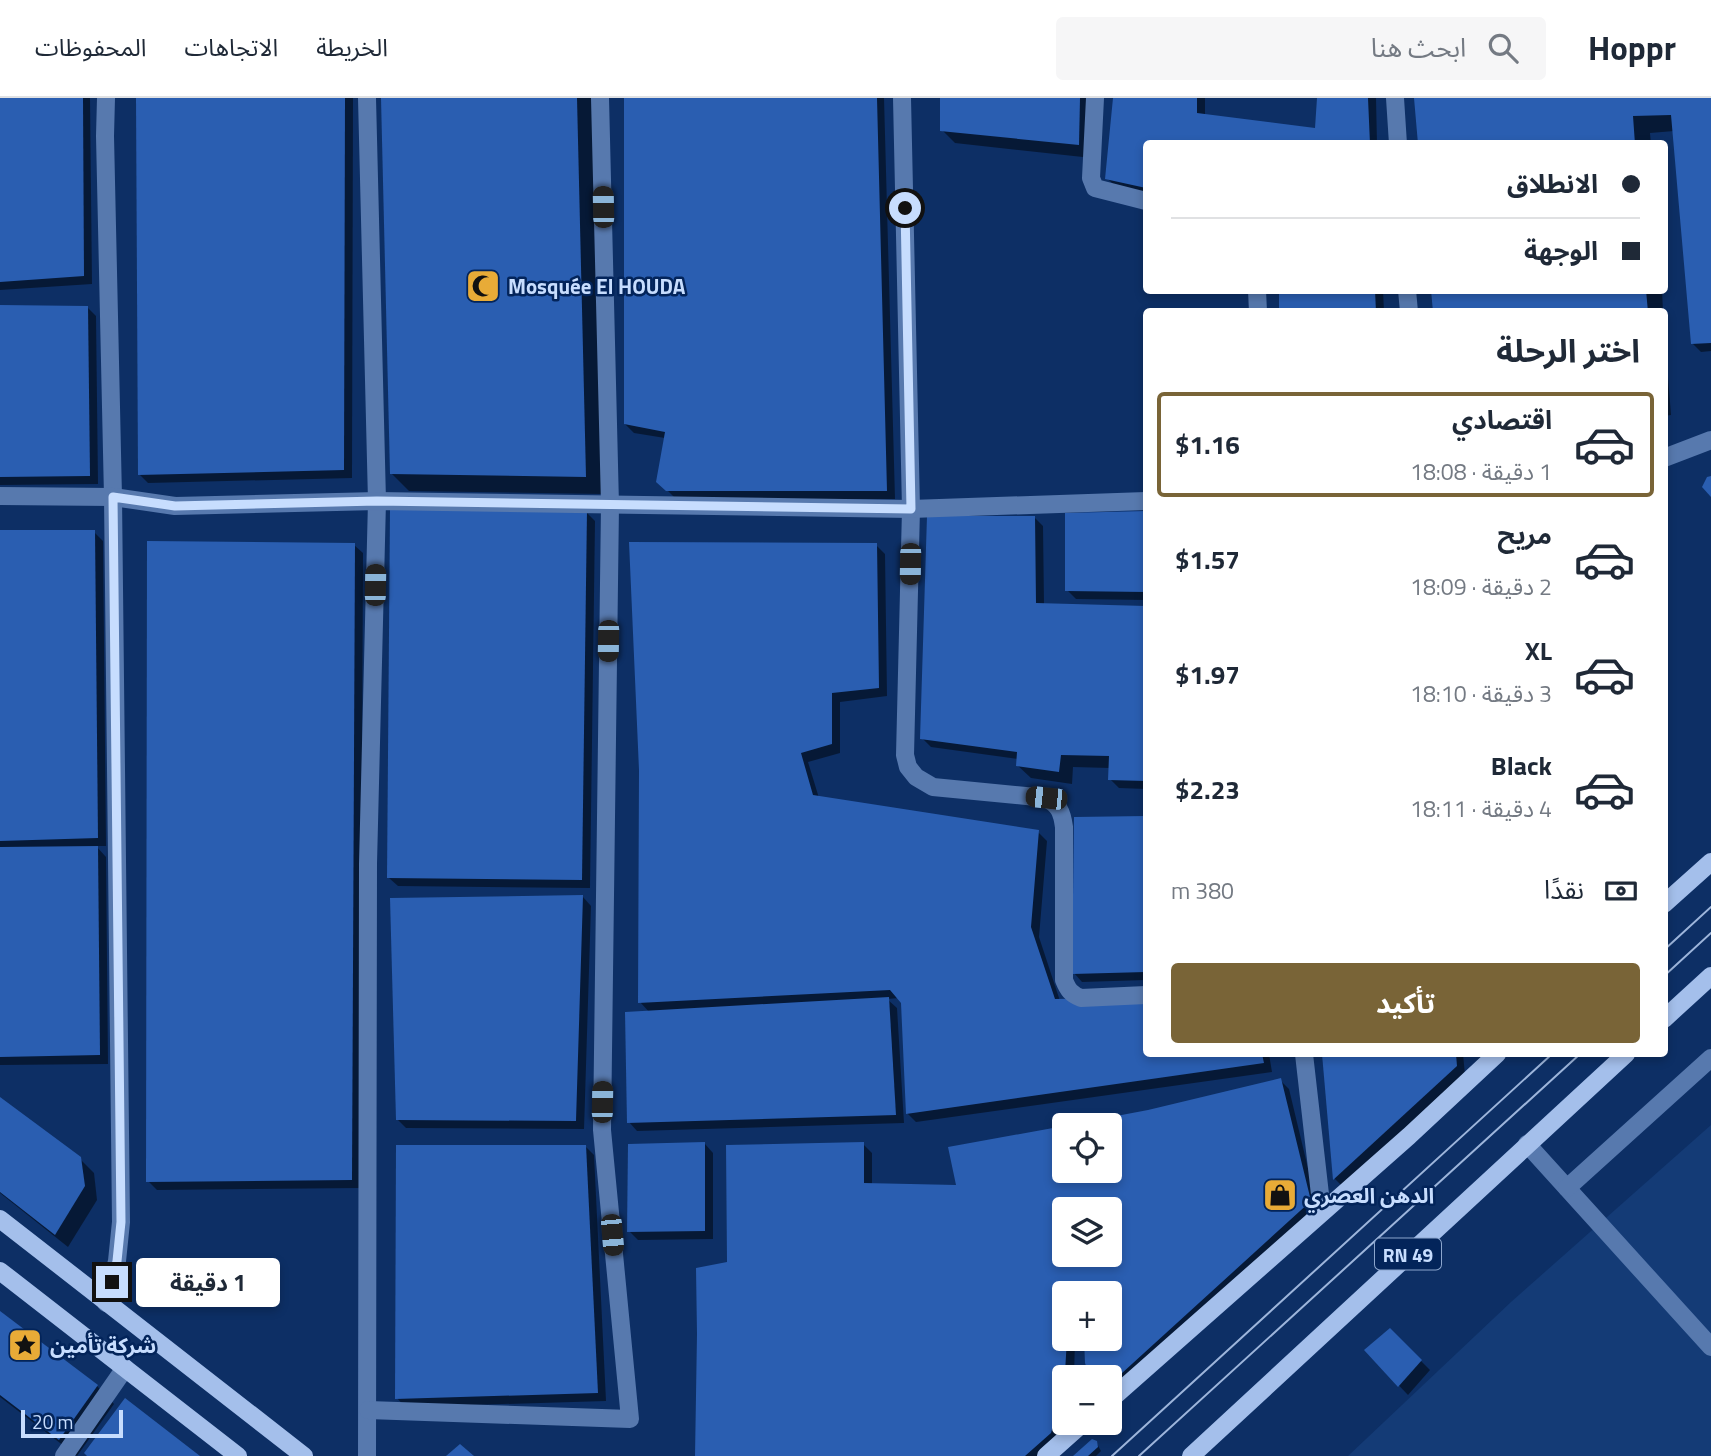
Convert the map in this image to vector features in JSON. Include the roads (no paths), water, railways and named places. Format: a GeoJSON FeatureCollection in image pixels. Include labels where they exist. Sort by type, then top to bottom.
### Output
{"type":"FeatureCollection","features":[{"type":"Feature","properties":{"kind":"main road"},"geometry":{"type":"LineString","coordinates":[[1668,900],[1711,862]]}},
{"type":"Feature","properties":{"kind":"main road"},"geometry":{"type":"LineString","coordinates":[[1668,1015],[1711,976]]}},
{"type":"Feature","properties":{"kind":"main road","name":"RN 49"},"geometry":{"type":"LineString","coordinates":[[1191,1456],[1623,1057]]}},
{"type":"Feature","properties":{"kind":"main road"},"geometry":{"type":"LineString","coordinates":[[1122,1389],[1409,1136],[1483,1060]]}},
{"type":"Feature","properties":{"kind":"main road"},"geometry":{"type":"LineString","coordinates":[[0,1219],[304,1456]]}},
{"type":"Feature","properties":{"kind":"main road"},"geometry":{"type":"LineString","coordinates":[[0,1271],[237,1456]]}},
{"type":"Feature","properties":{"kind":"main road"},"geometry":{"type":"LineString","coordinates":[[1046,1456],[1070,1435]]}},
{"type":"Feature","properties":{"kind":"street"},"geometry":{"type":"LineString","coordinates":[[106,98],[104,136],[113,497],[121,1222],[117,1261],[106,1303]]}},
{"type":"Feature","properties":{"kind":"street"},"geometry":{"type":"LineString","coordinates":[[367,98],[377,501],[368,864],[367,1456]]}},
{"type":"Feature","properties":{"kind":"street"},"geometry":{"type":"LineString","coordinates":[[368,1410],[630,1419],[602,1130],[610,505],[600,98]]}},
{"type":"Feature","properties":{"kind":"street"},"geometry":{"type":"LineString","coordinates":[[902,98],[911,509],[905,755],[908,767],[933,787],[1046,798],[1058,804],[1063,814],[1064,827],[1064,980],[1068,989],[1081,998],[1143,995]]}},
{"type":"Feature","properties":{"kind":"street"},"geometry":{"type":"LineString","coordinates":[[1095,98],[1091,178],[1095,188],[1143,200]]}},
{"type":"Feature","properties":{"kind":"street"},"geometry":{"type":"LineString","coordinates":[[1395,98],[1398,140]]}},
{"type":"Feature","properties":{"kind":"street"},"geometry":{"type":"LineString","coordinates":[[1668,456],[1711,440]]}},
{"type":"Feature","properties":{"kind":"street"},"geometry":{"type":"LineString","coordinates":[[0,496],[113,497],[175,506],[377,501],[911,509],[1143,501]]}},
{"type":"Feature","properties":{"kind":"street"},"geometry":{"type":"LineString","coordinates":[[1304,1057],[1322,1212]]}},
{"type":"Feature","properties":{"kind":"street"},"geometry":{"type":"LineString","coordinates":[[1567,1188],[1711,1058]]}},
{"type":"Feature","properties":{"kind":"street"},"geometry":{"type":"LineString","coordinates":[[1527,1144],[1711,1347]]}},
{"type":"Feature","properties":{"kind":"street"},"geometry":{"type":"LineString","coordinates":[[64,1456],[125,1368]]}},
{"type":"Feature","properties":{"kind":"tram line"},"geometry":{"type":"LineString","coordinates":[[1668,946],[1711,907]]}},
{"type":"Feature","properties":{"kind":"tram line"},"geometry":{"type":"LineString","coordinates":[[1668,972],[1711,933]]}},
{"type":"Feature","properties":{"kind":"tram line"},"geometry":{"type":"LineString","coordinates":[[1112,1456],[1549,1057]]}},
{"type":"Feature","properties":{"kind":"tram line"},"geometry":{"type":"LineString","coordinates":[[1139,1456],[1577,1057]]}},
{"type":"Feature","properties":{"kind":"place","name":"Mosquée El HOUDA"},"geometry":{"type":"Point","coordinates":[483,286]}},
{"type":"Feature","properties":{"kind":"place","name":"الدهن العصري"},"geometry":{"type":"Point","coordinates":[1280,1195]}},
{"type":"Feature","properties":{"kind":"place","name":"شركة تأمين"},"geometry":{"type":"Point","coordinates":[25,1345]}}]}
